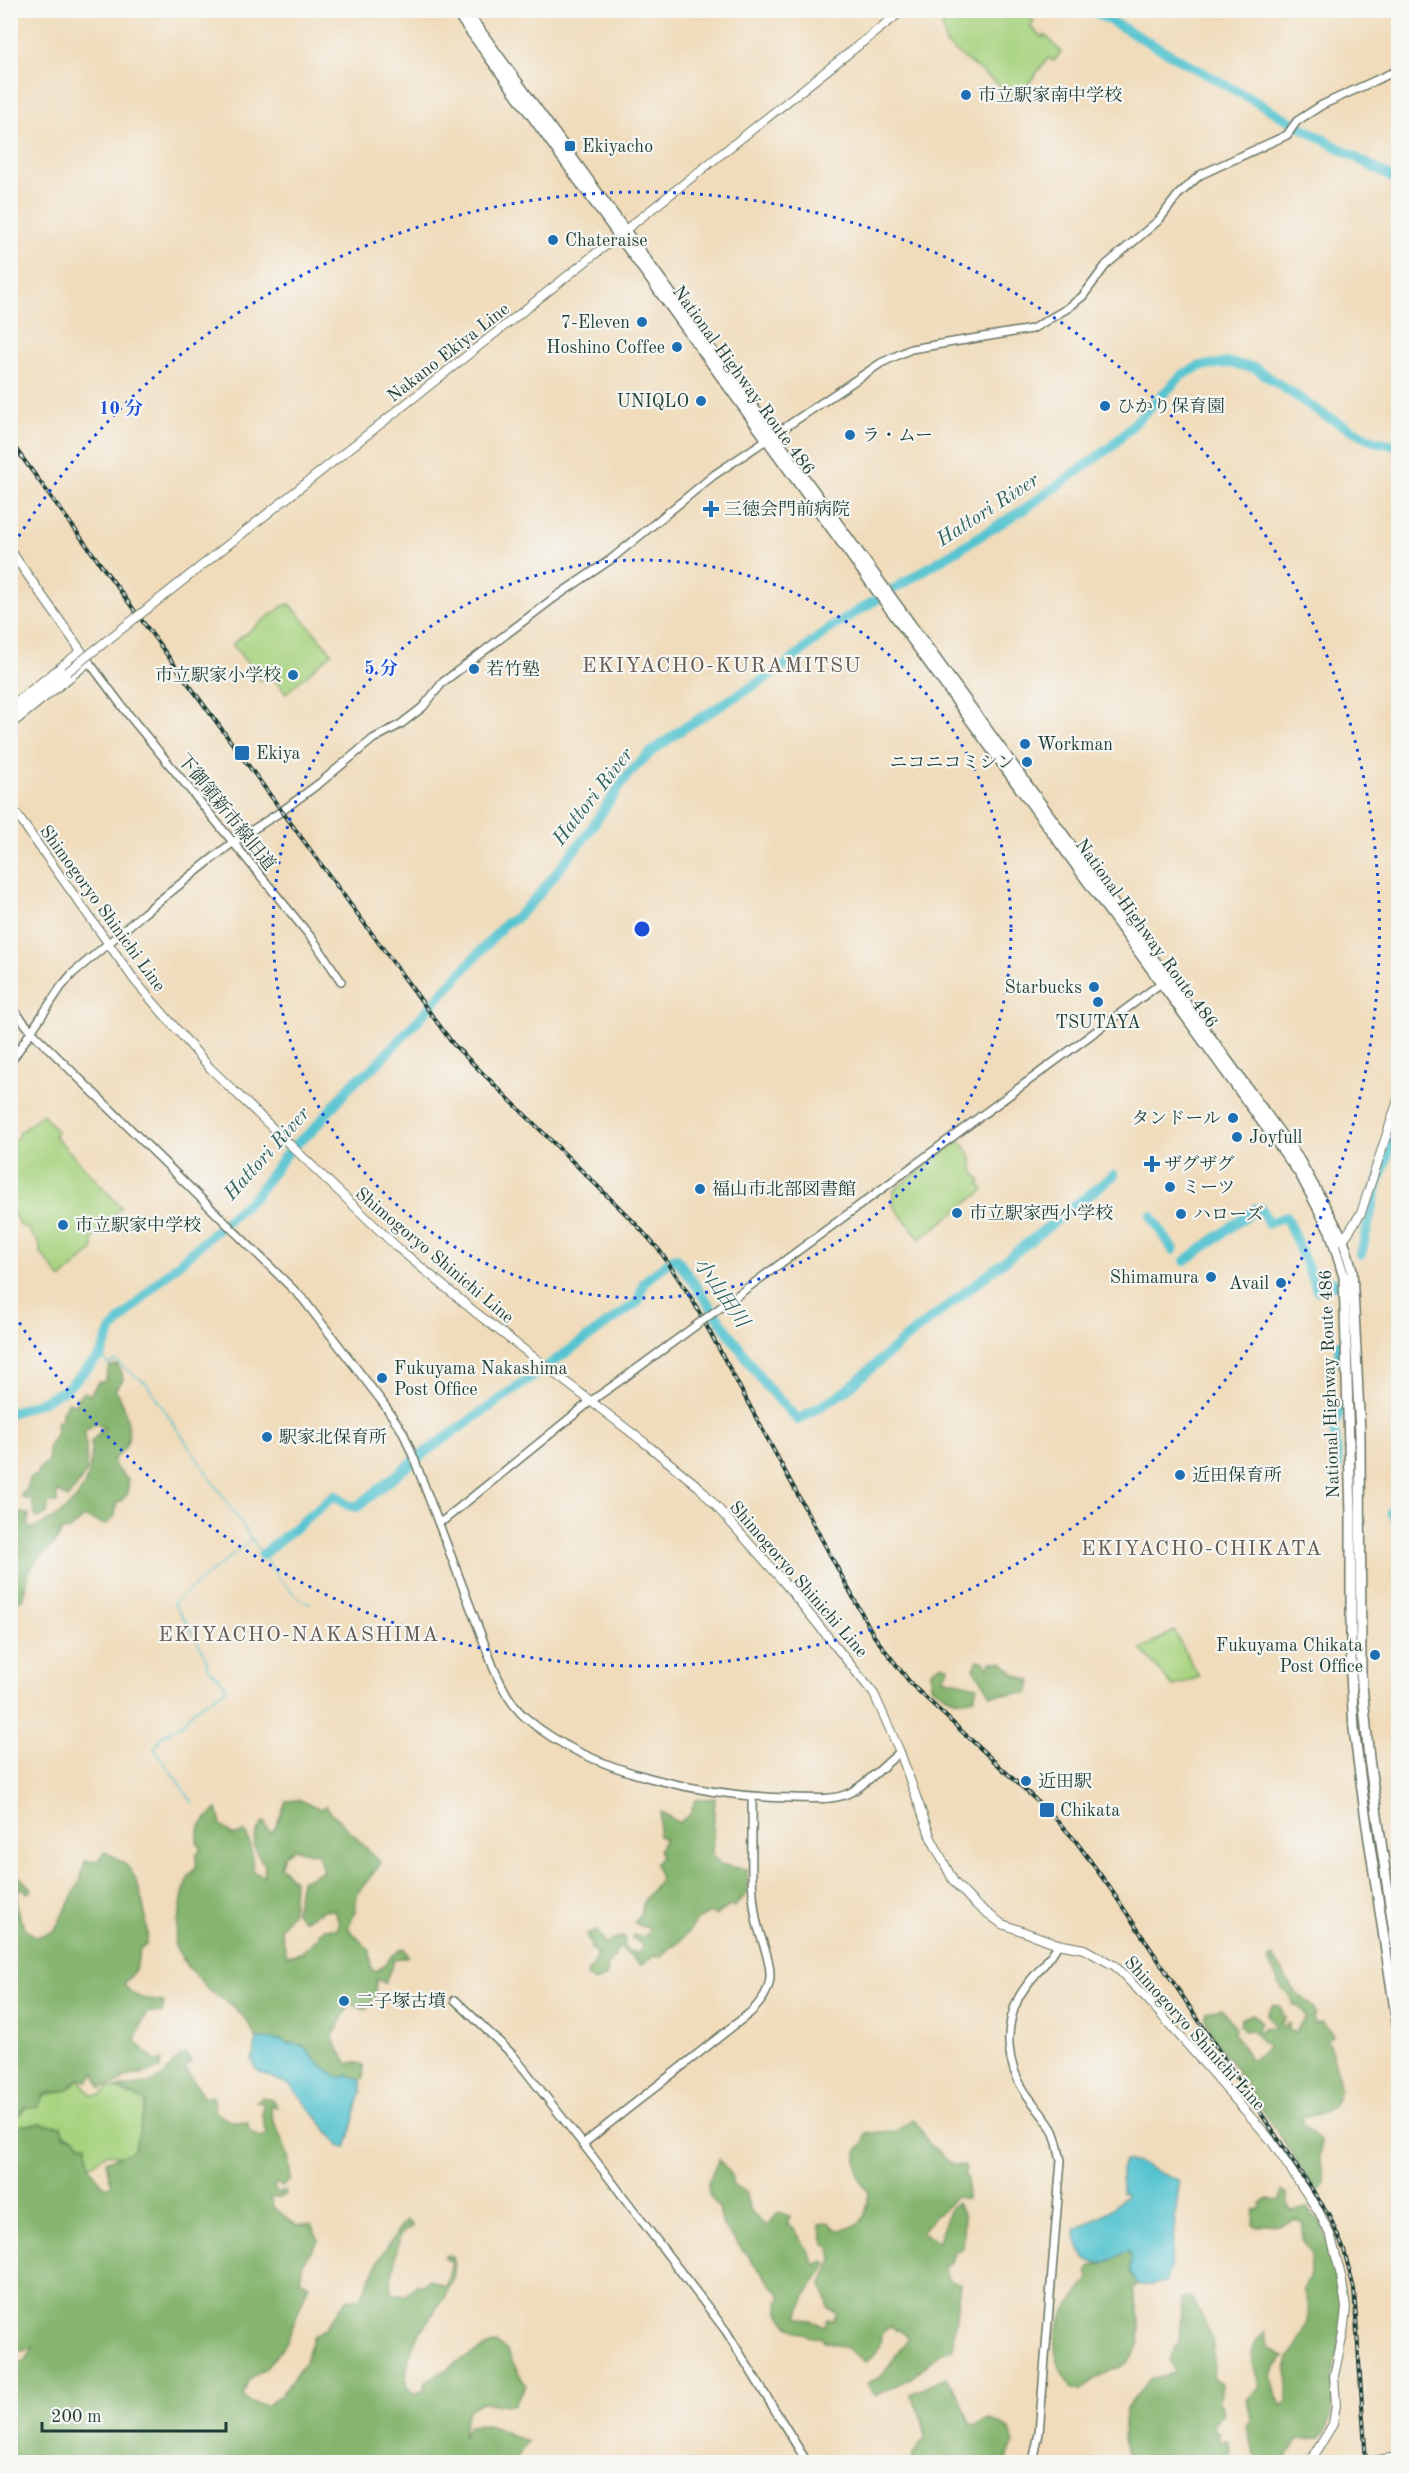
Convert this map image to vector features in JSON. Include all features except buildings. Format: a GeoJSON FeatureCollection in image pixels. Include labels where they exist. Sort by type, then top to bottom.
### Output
{"type":"FeatureCollection","features":[{"type":"Feature","properties":{"kind":"highway","name":"National Highway Route 486"},"geometry":{"type":"LineString","coordinates":[[455,10],[622,232]]}},
{"type":"Feature","properties":{"kind":"highway","name":"National Highway Route 486"},"geometry":{"type":"LineString","coordinates":[[465,10],[622,232],[1165,981],[1300,1174],[1339,1240],[1352,1270],[1360,1434],[1361,1674],[1365,1719],[1398,1960]]}},
{"type":"Feature","properties":{"kind":"highway","name":"National Highway Route 486"},"geometry":{"type":"LineString","coordinates":[[1339,1240],[1344,1277],[1348,1357],[1351,1514],[1350,1663],[1354,1729],[1398,2029]]}},
{"type":"Feature","properties":{"kind":"main road","name":"Nakano Ekiya Line"},"geometry":{"type":"LineString","coordinates":[[10,716],[622,232],[686,184],[903,10]]}},
{"type":"Feature","properties":{"kind":"main road"},"geometry":{"type":"LineString","coordinates":[[10,549],[89,662],[10,723]]}},
{"type":"Feature","properties":{"kind":"main road"},"geometry":{"type":"LineString","coordinates":[[10,707],[81,651]]}},
{"type":"Feature","properties":{"kind":"main road","name":"Shimogoryo Shinichi Line"},"geometry":{"type":"LineString","coordinates":[[10,805],[153,1004],[197,1055],[398,1248],[475,1312],[699,1487],[732,1523],[864,1679],[874,1694],[900,1752],[942,1863],[954,1882],[975,1904],[1002,1924],[1058,1944],[1084,1949],[1115,1966],[1141,1992],[1270,2139],[1319,2212],[1331,2237],[1346,2307],[1334,2376],[1336,2405],[1333,2424],[1310,2463]]}},
{"type":"Feature","properties":{"kind":"main road"},"geometry":{"type":"LineString","coordinates":[[1339,1240],[1361,1213],[1398,1100]]}},
{"type":"Feature","properties":{"kind":"main road"},"geometry":{"type":"LineString","coordinates":[[1378,2463],[1378,2460],[1398,2457]]}},
{"type":"Feature","properties":{"kind":"street"},"geometry":{"type":"LineString","coordinates":[[10,1063],[72,974],[232,843],[282,811],[373,739],[401,724],[423,707],[443,682],[610,560],[714,475],[872,368],[911,349],[1032,329],[1068,308],[1092,286],[1106,264],[1159,220],[1179,195],[1200,175],[1287,135],[1297,121],[1322,105],[1398,70]]}},
{"type":"Feature","properties":{"kind":"street","name":"下御領新市線旧道"},"geometry":{"type":"LineString","coordinates":[[89,662],[232,843],[314,941],[341,981]]}},
{"type":"Feature","properties":{"kind":"street"},"geometry":{"type":"LineString","coordinates":[[438,1522],[453,1513],[591,1401],[1165,981]]}},
{"type":"Feature","properties":{"kind":"street"},"geometry":{"type":"LineString","coordinates":[[10,1005],[32,1031],[303,1299],[383,1403],[403,1432],[494,1669],[506,1695],[527,1719],[568,1746],[618,1769],[690,1787],[752,1797],[819,1798],[848,1794],[900,1752]]}},
{"type":"Feature","properties":{"kind":"street"},"geometry":{"type":"LineString","coordinates":[[583,2144],[750,2012],[765,1995],[770,1977],[770,1966],[755,1910],[752,1797]]}},
{"type":"Feature","properties":{"kind":"street"},"geometry":{"type":"LineString","coordinates":[[1033,2463],[1039,2433],[1061,2160],[1053,2130],[1016,2076],[1011,2062],[1009,2037],[1011,2018],[1019,1998],[1033,1977],[1051,1958],[1058,1944]]}},
{"type":"Feature","properties":{"kind":"street"},"geometry":{"type":"LineString","coordinates":[[455,2000],[513,2055],[726,2331],[807,2463]]}},
{"type":"Feature","properties":{"kind":"green space"},"geometry":{"type":"Polygon","coordinates":[[[952,11],[1023,11],[1034,22],[1030,26],[1042,38],[1045,35],[1061,52],[1054,61],[1048,58],[1020,95],[1017,93],[1014,97],[946,44],[941,22],[952,11]]]}},
{"type":"Feature","properties":{"kind":"green space"},"geometry":{"type":"Polygon","coordinates":[[[290,604],[332,653],[286,693],[269,674],[261,681],[232,644],[283,606],[290,604]]]}},
{"type":"Feature","properties":{"kind":"green space"},"geometry":{"type":"Polygon","coordinates":[[[43,1114],[57,1132],[54,1135],[121,1207],[92,1240],[94,1249],[61,1279],[41,1253],[39,1244],[27,1228],[20,1225],[11,1211],[11,1143],[19,1136],[18,1134],[43,1114]]]}},
{"type":"Feature","properties":{"kind":"green space"},"geometry":{"type":"Polygon","coordinates":[[[960,1140],[970,1154],[973,1171],[981,1181],[979,1183],[984,1190],[920,1239],[893,1205],[894,1190],[960,1140]]]}},
{"type":"Feature","properties":{"kind":"green space"},"geometry":{"type":"Polygon","coordinates":[[[117,1365],[123,1380],[115,1389],[124,1406],[128,1440],[126,1446],[113,1460],[116,1468],[128,1480],[128,1494],[116,1505],[115,1516],[106,1525],[84,1517],[70,1530],[61,1531],[58,1539],[30,1568],[23,1598],[11,1605],[11,1512],[29,1514],[28,1526],[31,1529],[58,1515],[78,1496],[89,1472],[91,1442],[104,1428],[95,1423],[85,1431],[87,1471],[68,1498],[57,1491],[57,1503],[48,1503],[47,1514],[36,1518],[32,1500],[22,1498],[22,1493],[27,1490],[30,1477],[38,1475],[39,1469],[49,1460],[48,1449],[57,1432],[56,1423],[62,1419],[62,1412],[69,1402],[76,1405],[77,1398],[84,1392],[90,1395],[98,1382],[104,1382],[110,1366],[117,1365]]]}},
{"type":"Feature","properties":{"kind":"green space"},"geometry":{"type":"Polygon","coordinates":[[[1174,1631],[1199,1677],[1173,1687],[1141,1649],[1174,1631]]]}},
{"type":"Feature","properties":{"kind":"green space"},"geometry":{"type":"Polygon","coordinates":[[[978,1660],[984,1662],[988,1668],[991,1662],[1003,1662],[1014,1674],[1031,1681],[1028,1693],[991,1695],[974,1668],[978,1660]]]}},
{"type":"Feature","properties":{"kind":"green space"},"geometry":{"type":"Polygon","coordinates":[[[942,1664],[949,1667],[943,1678],[977,1686],[974,1698],[957,1699],[931,1686],[931,1671],[942,1664]]]}},
{"type":"Feature","properties":{"kind":"green space"},"geometry":{"type":"Polygon","coordinates":[[[715,1798],[712,1854],[722,1864],[747,1869],[748,1892],[734,1907],[730,1906],[716,1915],[710,1913],[695,1921],[682,1939],[661,1957],[654,1956],[641,1965],[618,1947],[614,1959],[606,1965],[608,1970],[605,1978],[594,1982],[587,1977],[597,1954],[590,1948],[592,1945],[586,1935],[597,1931],[606,1945],[613,1939],[624,1937],[626,1940],[623,1946],[638,1954],[643,1946],[633,1938],[634,1935],[645,1937],[650,1928],[634,1922],[642,1914],[645,1899],[660,1879],[655,1864],[661,1857],[659,1849],[665,1839],[658,1836],[661,1812],[679,1823],[691,1813],[695,1800],[715,1798]]]}},
{"type":"Feature","properties":{"kind":"green space"},"geometry":{"type":"Polygon","coordinates":[[[300,1800],[321,1809],[325,1806],[381,1863],[357,1894],[355,1912],[348,1928],[370,1951],[371,1968],[375,1972],[395,1953],[404,1948],[408,1956],[394,1960],[385,1983],[376,1979],[376,1996],[367,2008],[362,2009],[350,2003],[332,2038],[348,2064],[355,2062],[363,2065],[364,2078],[361,2080],[348,2075],[337,2077],[316,2061],[305,2046],[257,2039],[247,2021],[234,2007],[207,1989],[188,1968],[174,1944],[183,1894],[188,1878],[196,1867],[197,1854],[201,1848],[197,1842],[202,1823],[217,1809],[221,1825],[233,1836],[245,1832],[251,1847],[253,1872],[264,1876],[265,1865],[255,1849],[256,1833],[264,1822],[270,1833],[276,1827],[286,1801],[300,1800]],[[294,1849],[284,1855],[280,1866],[294,1880],[292,1913],[280,1928],[287,1956],[301,1953],[319,1937],[319,1933],[324,1929],[338,1929],[338,1919],[334,1910],[324,1910],[303,1920],[295,1912],[301,1881],[323,1871],[318,1854],[294,1849]]]}},
{"type":"Feature","properties":{"kind":"green space"},"geometry":{"type":"Polygon","coordinates":[[[105,1852],[124,1863],[131,1871],[143,1903],[147,1927],[146,1945],[140,1948],[136,1967],[124,1983],[136,1996],[164,2002],[162,2013],[147,2012],[136,2037],[136,2042],[156,2062],[162,2060],[160,2069],[125,2077],[121,2082],[101,2088],[95,2073],[88,2081],[78,2079],[68,2090],[45,2094],[37,2108],[26,2106],[11,2122],[11,1869],[32,1889],[28,1893],[20,1887],[17,1908],[21,1921],[36,1937],[54,1931],[80,1882],[85,1861],[97,1861],[105,1852]]]}},
{"type":"Feature","properties":{"kind":"green space"},"geometry":{"type":"Polygon","coordinates":[[[1273,1956],[1293,1989],[1312,2006],[1316,2015],[1313,2019],[1315,2024],[1323,2022],[1333,2035],[1327,2040],[1339,2079],[1336,2100],[1330,2108],[1318,2114],[1301,2117],[1303,2125],[1321,2142],[1320,2161],[1324,2182],[1317,2192],[1213,2036],[1206,2019],[1206,2012],[1221,2008],[1235,2026],[1234,2034],[1251,2060],[1268,2048],[1251,2030],[1245,2031],[1240,2025],[1241,2019],[1253,2014],[1261,2022],[1257,2030],[1261,2032],[1264,2028],[1276,2027],[1267,2015],[1273,2005],[1280,2006],[1285,2018],[1281,2022],[1284,2029],[1287,2023],[1290,2024],[1288,2029],[1295,2033],[1306,2016],[1282,1989],[1267,1959],[1273,1956]]]}},
{"type":"Feature","properties":{"kind":"green space"},"geometry":{"type":"Polygon","coordinates":[[[186,2054],[191,2062],[185,2068],[204,2097],[213,2096],[214,2111],[229,2120],[248,2122],[249,2131],[261,2138],[267,2135],[262,2116],[263,2103],[256,2101],[262,2097],[272,2099],[277,2107],[270,2105],[273,2119],[288,2155],[291,2180],[282,2187],[276,2183],[274,2187],[276,2192],[284,2191],[286,2195],[270,2197],[273,2207],[296,2225],[311,2225],[319,2240],[303,2262],[300,2279],[309,2284],[286,2344],[266,2368],[248,2380],[243,2396],[249,2403],[267,2405],[280,2396],[304,2364],[314,2336],[326,2328],[346,2300],[361,2298],[382,2254],[406,2220],[413,2226],[400,2235],[391,2279],[392,2293],[407,2295],[416,2285],[423,2285],[429,2279],[446,2287],[452,2262],[444,2258],[446,2255],[453,2257],[455,2267],[449,2288],[414,2342],[407,2368],[407,2387],[415,2394],[424,2390],[425,2382],[470,2355],[496,2343],[506,2350],[526,2386],[513,2405],[480,2403],[468,2410],[462,2437],[469,2426],[488,2425],[528,2442],[516,2457],[519,2462],[11,2462],[11,2370],[27,2358],[34,2346],[23,2351],[11,2350],[11,2133],[18,2130],[21,2125],[61,2126],[64,2135],[74,2138],[81,2144],[87,2144],[91,2168],[106,2187],[111,2184],[106,2161],[135,2149],[146,2101],[116,2088],[146,2084],[157,2080],[186,2054]]]}},
{"type":"Feature","properties":{"kind":"green space"},"geometry":{"type":"Polygon","coordinates":[[[78,2079],[92,2095],[101,2095],[109,2088],[116,2088],[146,2101],[135,2150],[124,2157],[108,2153],[93,2164],[87,2163],[87,2145],[81,2144],[48,2125],[21,2125],[18,2131],[11,2133],[11,2122],[31,2104],[49,2094],[68,2090],[78,2079]]]}},
{"type":"Feature","properties":{"kind":"green space"},"geometry":{"type":"Polygon","coordinates":[[[913,2119],[921,2128],[929,2144],[950,2164],[964,2165],[966,2170],[963,2173],[968,2179],[966,2199],[955,2197],[939,2214],[934,2215],[922,2233],[938,2242],[950,2208],[957,2203],[964,2215],[962,2248],[954,2252],[951,2262],[943,2266],[949,2281],[960,2283],[952,2348],[940,2353],[912,2377],[875,2396],[867,2383],[881,2377],[909,2337],[891,2326],[881,2333],[877,2350],[865,2362],[846,2348],[823,2340],[821,2337],[806,2335],[790,2326],[779,2311],[778,2304],[781,2296],[723,2226],[719,2208],[709,2195],[708,2183],[719,2159],[733,2178],[732,2185],[745,2192],[752,2212],[758,2219],[767,2226],[778,2213],[790,2216],[787,2224],[794,2228],[816,2265],[823,2261],[827,2263],[810,2288],[798,2316],[825,2326],[828,2320],[833,2321],[837,2314],[829,2308],[822,2284],[832,2259],[830,2247],[824,2243],[819,2224],[829,2222],[837,2230],[846,2229],[862,2220],[867,2208],[869,2192],[859,2178],[857,2150],[864,2143],[866,2133],[896,2131],[913,2119]]]}},
{"type":"Feature","properties":{"kind":"green space"},"geometry":{"type":"Polygon","coordinates":[[[1282,2191],[1287,2193],[1291,2211],[1308,2208],[1312,2215],[1321,2221],[1342,2287],[1343,2313],[1333,2375],[1332,2418],[1321,2438],[1298,2439],[1283,2462],[1261,2462],[1256,2457],[1246,2427],[1251,2417],[1247,2399],[1260,2388],[1253,2364],[1253,2351],[1265,2332],[1267,2347],[1284,2357],[1271,2375],[1276,2397],[1282,2406],[1287,2401],[1288,2357],[1303,2334],[1308,2316],[1307,2298],[1303,2290],[1309,2277],[1312,2254],[1302,2239],[1303,2223],[1295,2219],[1280,2225],[1266,2224],[1258,2227],[1253,2225],[1254,2210],[1260,2209],[1261,2203],[1269,2199],[1280,2200],[1282,2191]]]}},
{"type":"Feature","properties":{"kind":"green space"},"geometry":{"type":"Polygon","coordinates":[[[1128,2251],[1131,2257],[1130,2271],[1138,2285],[1133,2289],[1140,2326],[1135,2354],[1126,2364],[1097,2377],[1081,2391],[1072,2389],[1056,2356],[1057,2330],[1069,2305],[1090,2278],[1087,2273],[1091,2266],[1105,2263],[1128,2251]]]}},
{"type":"Feature","properties":{"kind":"green space"},"geometry":{"type":"Polygon","coordinates":[[[1192,2298],[1211,2336],[1214,2354],[1213,2379],[1222,2384],[1220,2399],[1223,2414],[1214,2422],[1213,2430],[1219,2432],[1218,2439],[1228,2441],[1231,2452],[1227,2462],[1129,2462],[1123,2439],[1125,2410],[1150,2379],[1176,2373],[1169,2360],[1179,2342],[1182,2299],[1192,2298]]]}},
{"type":"Feature","properties":{"kind":"green space"},"geometry":{"type":"Polygon","coordinates":[[[946,2378],[959,2394],[970,2424],[977,2425],[989,2419],[1010,2429],[1014,2444],[1006,2462],[912,2462],[913,2454],[925,2439],[923,2420],[910,2394],[946,2378]]]}},
{"type":"Feature","properties":{"kind":"water"},"geometry":{"type":"Polygon","coordinates":[[[257,2039],[282,2040],[287,2044],[300,2045],[337,2077],[348,2075],[361,2080],[362,2092],[346,2148],[341,2147],[290,2085],[261,2073],[255,2068],[252,2060],[257,2039]]]}},
{"type":"Feature","properties":{"kind":"water"},"geometry":{"type":"Polygon","coordinates":[[[1124,2161],[1138,2163],[1177,2179],[1179,2183],[1167,2281],[1153,2285],[1138,2285],[1130,2271],[1131,2258],[1128,2251],[1108,2261],[1095,2263],[1085,2257],[1079,2247],[1075,2230],[1111,2210],[1121,2199],[1126,2198],[1126,2194],[1122,2193],[1121,2170],[1124,2161]]]}},
{"type":"Feature","properties":{"kind":"waterway"},"geometry":{"type":"LineString","coordinates":[[1091,10],[1398,181]]}},
{"type":"Feature","properties":{"kind":"waterway","name":"Hattori River"},"geometry":{"type":"LineString","coordinates":[[10,1413],[39,1403],[66,1389],[101,1355],[111,1331],[120,1321],[159,1281],[255,1196],[291,1148],[312,1131],[353,1083],[375,1066],[506,923],[515,919],[537,897],[585,837],[628,774],[651,752],[684,728],[782,668],[827,630],[1026,508],[1111,447],[1182,375],[1200,366],[1229,363],[1255,368],[1324,415],[1374,441],[1398,446]]}},
{"type":"Feature","properties":{"kind":"waterway"},"geometry":{"type":"LineString","coordinates":[[1361,1254],[1376,1190],[1398,1123]]}},
{"type":"Feature","properties":{"kind":"waterway","name":"小山田川"},"geometry":{"type":"LineString","coordinates":[[262,1555],[335,1495],[347,1505],[357,1507],[424,1453],[638,1302],[644,1282],[672,1259],[676,1258],[767,1387],[798,1420],[844,1392],[899,1344],[1114,1175]]}},
{"type":"Feature","properties":{"kind":"waterway","name":"小山田川"},"geometry":{"type":"LineString","coordinates":[[1185,1261],[1257,1208],[1261,1208],[1268,1223],[1286,1217],[1317,1290],[1334,1281],[1334,1286]]}},
{"type":"Feature","properties":{"kind":"waterway","name":"小山田川"},"geometry":{"type":"LineString","coordinates":[[1151,1216],[1173,1250]]}},
{"type":"Feature","properties":{"kind":"waterway","name":"小山田川"},"geometry":{"type":"LineString","coordinates":[[1339,1344],[1339,1358]]}},
{"type":"Feature","properties":{"kind":"waterway"},"geometry":{"type":"LineString","coordinates":[[101,1355],[108,1364],[115,1361],[146,1383],[277,1576],[299,1599],[310,1603]]}},
{"type":"Feature","properties":{"kind":"waterway","name":"小山田川"},"geometry":{"type":"LineString","coordinates":[[1338,1466],[1334,1428],[1341,1407]]}},
{"type":"Feature","properties":{"kind":"waterway","name":"小山田川"},"geometry":{"type":"LineString","coordinates":[[1391,1512],[1398,1521]]}},
{"type":"Feature","properties":{"kind":"waterway"},"geometry":{"type":"LineString","coordinates":[[193,1803],[154,1749],[162,1736],[182,1724],[195,1709],[226,1689],[225,1684],[209,1669],[205,1655],[173,1603],[252,1539]]}},
{"type":"Feature","properties":{"kind":"railway"},"geometry":{"type":"LineString","coordinates":[[10,441],[453,1044],[634,1222],[660,1251],[692,1299],[874,1636],[912,1685],[1051,1814],[1075,1840],[1110,1888],[1329,2215],[1344,2250],[1354,2289],[1366,2462]]}},
{"type":"Feature","properties":{"kind":"place","name":"市立駅家南中学校"},"geometry":{"type":"Point","coordinates":[966,95]}},
{"type":"Feature","properties":{"kind":"place","name":"Ekiyacho"},"geometry":{"type":"Point","coordinates":[570,146]}},
{"type":"Feature","properties":{"kind":"place","name":"Chateraise"},"geometry":{"type":"Point","coordinates":[553,240]}},
{"type":"Feature","properties":{"kind":"place","name":"7-Eleven"},"geometry":{"type":"Point","coordinates":[642,322]}},
{"type":"Feature","properties":{"kind":"place","name":"Hoshino Coffee"},"geometry":{"type":"Point","coordinates":[677,347]}},
{"type":"Feature","properties":{"kind":"place","name":"UNIQLO"},"geometry":{"type":"Point","coordinates":[701,401]}},
{"type":"Feature","properties":{"kind":"place","name":"ひかり保育園"},"geometry":{"type":"Point","coordinates":[1105,406]}},
{"type":"Feature","properties":{"kind":"place","name":"ラ・ムー"},"geometry":{"type":"Point","coordinates":[850,435]}},
{"type":"Feature","properties":{"kind":"place","name":"三徳会門前病院"},"geometry":{"type":"Point","coordinates":[711,509]}},
{"type":"Feature","properties":{"kind":"place","name":"若竹塾"},"geometry":{"type":"Point","coordinates":[474,669]}},
{"type":"Feature","properties":{"kind":"place","name":"市立駅家小学校"},"geometry":{"type":"Point","coordinates":[293,675]}},
{"type":"Feature","properties":{"kind":"place","name":"Workman"},"geometry":{"type":"Point","coordinates":[1025,744]}},
{"type":"Feature","properties":{"kind":"place","name":"Ekiya"},"geometry":{"type":"Point","coordinates":[242,753]}},
{"type":"Feature","properties":{"kind":"place","name":"ニコニコミシン"},"geometry":{"type":"Point","coordinates":[1027,762]}},
{"type":"Feature","properties":{"kind":"place","name":"Starbucks"},"geometry":{"type":"Point","coordinates":[1094,987]}},
{"type":"Feature","properties":{"kind":"place","name":"TSUTAYA"},"geometry":{"type":"Point","coordinates":[1098,1002]}},
{"type":"Feature","properties":{"kind":"place","name":"タンドール"},"geometry":{"type":"Point","coordinates":[1233,1118]}},
{"type":"Feature","properties":{"kind":"place","name":"Joyfull"},"geometry":{"type":"Point","coordinates":[1237,1137]}},
{"type":"Feature","properties":{"kind":"place","name":"ザグザグ"},"geometry":{"type":"Point","coordinates":[1152,1164]}},
{"type":"Feature","properties":{"kind":"place","name":"ミーツ"},"geometry":{"type":"Point","coordinates":[1170,1187]}},
{"type":"Feature","properties":{"kind":"place","name":"福山市北部図書館"},"geometry":{"type":"Point","coordinates":[700,1189]}},
{"type":"Feature","properties":{"kind":"place","name":"市立駅家西小学校"},"geometry":{"type":"Point","coordinates":[957,1213]}},
{"type":"Feature","properties":{"kind":"place","name":"ハローズ"},"geometry":{"type":"Point","coordinates":[1181,1214]}},
{"type":"Feature","properties":{"kind":"place","name":"市立駅家中学校"},"geometry":{"type":"Point","coordinates":[63,1225]}},
{"type":"Feature","properties":{"kind":"place","name":"Shimamura"},"geometry":{"type":"Point","coordinates":[1211,1277]}},
{"type":"Feature","properties":{"kind":"place","name":"Avail"},"geometry":{"type":"Point","coordinates":[1281,1283]}},
{"type":"Feature","properties":{"kind":"place","name":"Fukuyama Nakashima Post Office"},"geometry":{"type":"Point","coordinates":[382,1378]}},
{"type":"Feature","properties":{"kind":"place","name":"駅家北保育所"},"geometry":{"type":"Point","coordinates":[267,1437]}},
{"type":"Feature","properties":{"kind":"place","name":"近田保育所"},"geometry":{"type":"Point","coordinates":[1180,1475]}},
{"type":"Feature","properties":{"kind":"place","name":"Fukuyama Chikata Post Office"},"geometry":{"type":"Point","coordinates":[1375,1655]}},
{"type":"Feature","properties":{"kind":"place","name":"近田駅"},"geometry":{"type":"Point","coordinates":[1026,1781]}},
{"type":"Feature","properties":{"kind":"place","name":"Chikata"},"geometry":{"type":"Point","coordinates":[1047,1810]}},
{"type":"Feature","properties":{"kind":"place","name":"二子塚古墳"},"geometry":{"type":"Point","coordinates":[344,2001]}},
{"type":"Feature","properties":{"kind":"district","name":"EKIYACHO-KURAMITSU"},"geometry":{"type":"Point","coordinates":[722,665]}},
{"type":"Feature","properties":{"kind":"district","name":"EKIYACHO-CHIKATA"},"geometry":{"type":"Point","coordinates":[1202,1548]}},
{"type":"Feature","properties":{"kind":"district","name":"EKIYACHO-NAKASHIMA"},"geometry":{"type":"Point","coordinates":[299,1634]}}]}
